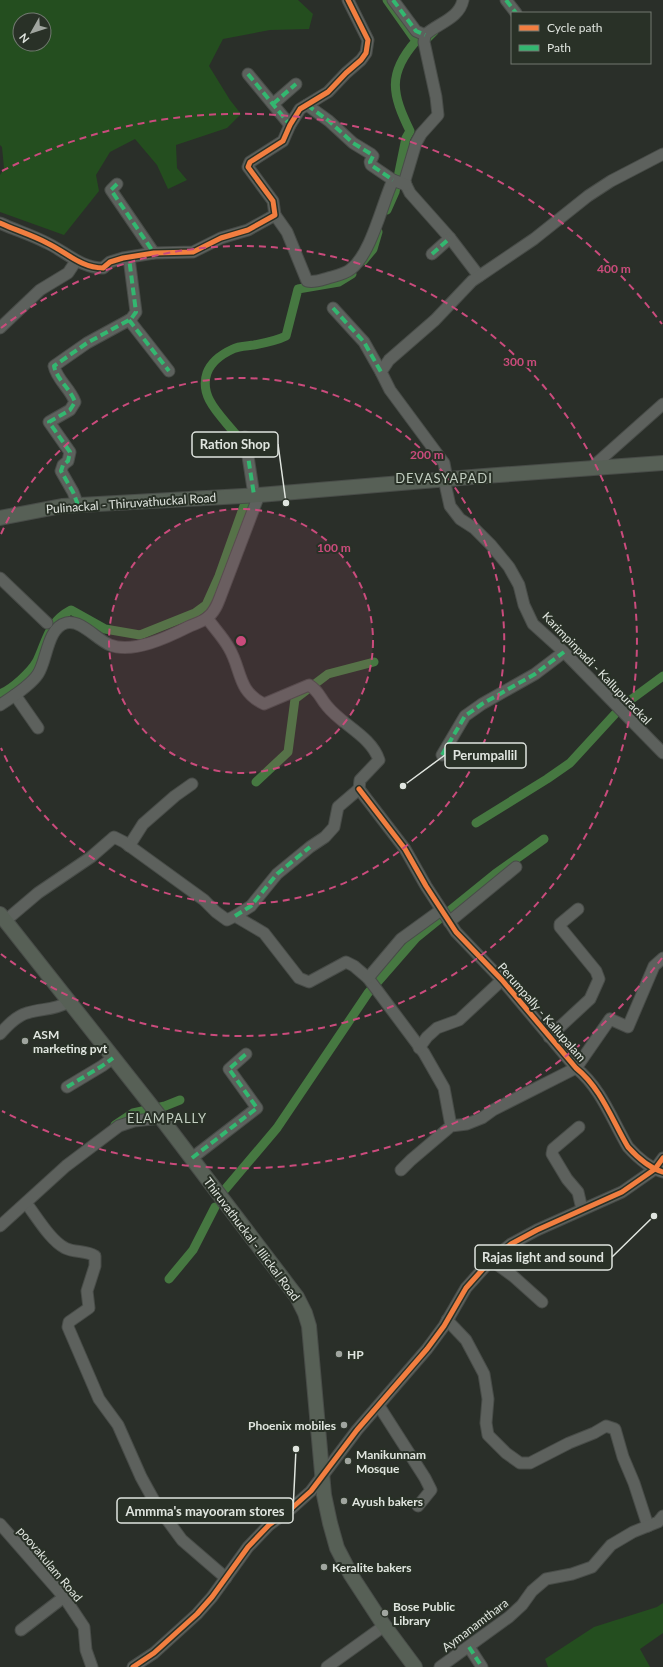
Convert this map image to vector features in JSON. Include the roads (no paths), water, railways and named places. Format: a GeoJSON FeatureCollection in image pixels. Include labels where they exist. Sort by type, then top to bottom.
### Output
{"type":"FeatureCollection","features":[{"type":"Feature","properties":{"kind":"main road","name":"Pulinackal - Thiruvathuckal Road"},"geometry":{"type":"LineString","coordinates":[[0,518],[62,506],[250,495],[663,463]]}},
{"type":"Feature","properties":{"kind":"main road","name":"Thiruvathuckal - Illickal Road"},"geometry":{"type":"LineString","coordinates":[[3,917],[156,1111],[297,1298],[305,1313],[309,1326],[324,1495],[337,1548],[351,1575],[384,1626],[415,1667]]}},
{"type":"Feature","properties":{"kind":"street"},"geometry":{"type":"LineString","coordinates":[[348,0],[368,40],[366,52],[361,60],[328,92],[300,110],[290,125],[283,141],[250,162],[248,167],[273,201],[275,215],[287,232],[307,281],[314,282],[339,275],[351,269],[360,258],[398,182],[405,180],[416,143],[438,115],[436,97],[426,54],[425,38],[416,31],[393,0]]}},
{"type":"Feature","properties":{"kind":"street"},"geometry":{"type":"LineString","coordinates":[[425,38],[461,9],[463,0]]}},
{"type":"Feature","properties":{"kind":"street"},"geometry":{"type":"LineString","coordinates":[[506,0],[515,12]]}},
{"type":"Feature","properties":{"kind":"street"},"geometry":{"type":"LineString","coordinates":[[248,74],[290,125]]}},
{"type":"Feature","properties":{"kind":"street"},"geometry":{"type":"LineString","coordinates":[[272,104],[296,84]]}},
{"type":"Feature","properties":{"kind":"street"},"geometry":{"type":"LineString","coordinates":[[307,105],[329,121],[353,143],[371,154],[373,156],[370,162],[372,165],[398,182],[410,192],[450,238],[479,276]]}},
{"type":"Feature","properties":{"kind":"street"},"geometry":{"type":"LineString","coordinates":[[381,372],[389,360],[435,320],[472,281],[534,239],[588,196],[611,181],[663,154]]}},
{"type":"Feature","properties":{"kind":"street"},"geometry":{"type":"LineString","coordinates":[[117,184],[111,190],[154,253]]}},
{"type":"Feature","properties":{"kind":"street"},"geometry":{"type":"LineString","coordinates":[[0,223],[47,243],[76,261],[93,268],[103,268],[110,262],[154,253],[193,252],[221,238],[248,230],[275,215]]}},
{"type":"Feature","properties":{"kind":"street"},"geometry":{"type":"LineString","coordinates":[[432,254],[450,238]]}},
{"type":"Feature","properties":{"kind":"street"},"geometry":{"type":"LineString","coordinates":[[78,505],[61,471],[63,465],[68,461],[70,452],[49,422],[70,410],[75,402],[72,394],[56,373],[54,366],[87,343],[129,320],[136,312],[129,258]]}},
{"type":"Feature","properties":{"kind":"street"},"geometry":{"type":"LineString","coordinates":[[0,328],[40,290],[68,273],[76,261]]}},
{"type":"Feature","properties":{"kind":"street","name":"Karimpinpadi - Kallupurackal"},"geometry":{"type":"LineString","coordinates":[[333,308],[364,342],[390,390],[444,463],[445,479],[450,506],[460,519],[478,532],[509,567],[519,585],[524,604],[533,624],[564,652],[663,753]]}},
{"type":"Feature","properties":{"kind":"street"},"geometry":{"type":"LineString","coordinates":[[129,320],[169,371]]}},
{"type":"Feature","properties":{"kind":"street"},"geometry":{"type":"LineString","coordinates":[[590,469],[663,404]]}},
{"type":"Feature","properties":{"kind":"street"},"geometry":{"type":"LineString","coordinates":[[0,705],[15,695],[38,674],[51,638],[57,629],[65,623],[77,622],[96,637],[111,646],[127,647],[159,640],[207,618],[215,609],[221,595],[250,495],[245,437]]}},
{"type":"Feature","properties":{"kind":"street"},"geometry":{"type":"LineString","coordinates":[[0,578],[47,623]]}},
{"type":"Feature","properties":{"kind":"street"},"geometry":{"type":"LineString","coordinates":[[3,917],[91,857],[114,837],[129,846],[204,900],[227,920],[251,906],[276,874],[325,837],[334,827],[338,807],[359,789],[360,780],[379,760],[377,753],[356,731],[326,706],[317,690],[309,685],[264,704],[254,699],[242,683],[229,648],[207,618]]}},
{"type":"Feature","properties":{"kind":"street"},"geometry":{"type":"LineString","coordinates":[[442,756],[465,716],[482,704],[536,674],[564,652]]}},
{"type":"Feature","properties":{"kind":"street"},"geometry":{"type":"LineString","coordinates":[[15,695],[38,728]]}},
{"type":"Feature","properties":{"kind":"street"},"geometry":{"type":"LineString","coordinates":[[129,846],[143,824],[175,796],[192,784]]}},
{"type":"Feature","properties":{"kind":"street","name":"Perumpally - Kallupalam"},"geometry":{"type":"LineString","coordinates":[[359,789],[405,849],[441,910],[463,941],[502,980],[576,1068],[586,1076],[595,1088],[628,1147],[634,1154],[659,1170]]}},
{"type":"Feature","properties":{"kind":"street"},"geometry":{"type":"LineString","coordinates":[[449,922],[516,866]]}},
{"type":"Feature","properties":{"kind":"street"},"geometry":{"type":"LineString","coordinates":[[549,1037],[590,1000],[599,979],[596,971],[560,927],[562,921],[578,908]]}},
{"type":"Feature","properties":{"kind":"street"},"geometry":{"type":"LineString","coordinates":[[372,984],[401,939],[441,910]]}},
{"type":"Feature","properties":{"kind":"street"},"geometry":{"type":"LineString","coordinates":[[235,916],[264,933],[299,978],[309,982],[346,962],[354,966],[372,984],[420,1048],[444,1088],[451,1126]]}},
{"type":"Feature","properties":{"kind":"street"},"geometry":{"type":"LineString","coordinates":[[402,1170],[411,1160],[451,1126],[467,1124],[482,1118],[493,1110],[576,1068],[610,1019],[628,1027],[654,966],[663,958]]}},
{"type":"Feature","properties":{"kind":"street"},"geometry":{"type":"LineString","coordinates":[[420,1048],[427,1037],[437,1028],[459,1020],[502,980]]}},
{"type":"Feature","properties":{"kind":"street"},"geometry":{"type":"LineString","coordinates":[[0,1034],[14,1020],[27,1013],[58,1008],[69,1002]]}},
{"type":"Feature","properties":{"kind":"street"},"geometry":{"type":"LineString","coordinates":[[192,1158],[257,1108],[229,1069],[246,1054]]}},
{"type":"Feature","properties":{"kind":"street"},"geometry":{"type":"LineString","coordinates":[[67,1086],[113,1058]]}},
{"type":"Feature","properties":{"kind":"street"},"geometry":{"type":"LineString","coordinates":[[0,1226],[66,1166],[120,1126],[156,1111]]}},
{"type":"Feature","properties":{"kind":"street"},"geometry":{"type":"LineString","coordinates":[[579,1127],[553,1149],[552,1154],[567,1179],[578,1192],[582,1209]]}},
{"type":"Feature","properties":{"kind":"street"},"geometry":{"type":"LineString","coordinates":[[133,1667],[154,1653],[197,1614],[269,1525],[311,1491],[357,1430],[427,1349],[447,1320],[466,1288],[491,1260],[511,1244],[582,1209],[622,1192],[659,1170],[663,1158]]}},
{"type":"Feature","properties":{"kind":"street"},"geometry":{"type":"LineString","coordinates":[[26,1203],[56,1242],[66,1249],[90,1252],[95,1256],[94,1266],[87,1291],[89,1308],[69,1322],[68,1327],[99,1399],[118,1425],[141,1477],[157,1506],[182,1540],[226,1578]]}},
{"type":"Feature","properties":{"kind":"street"},"geometry":{"type":"LineString","coordinates":[[491,1260],[513,1276],[542,1302]]}},
{"type":"Feature","properties":{"kind":"street"},"geometry":{"type":"LineString","coordinates":[[447,1320],[466,1340],[484,1374],[488,1399],[486,1423],[488,1435],[506,1453],[520,1463],[530,1463],[606,1426],[615,1429],[623,1457],[634,1483],[648,1526]]}},
{"type":"Feature","properties":{"kind":"street"},"geometry":{"type":"LineString","coordinates":[[379,1406],[432,1490],[418,1506]]}},
{"type":"Feature","properties":{"kind":"street","name":"Aymanamthara"},"geometry":{"type":"LineString","coordinates":[[440,1667],[514,1613],[532,1591],[546,1579],[572,1574],[592,1567],[611,1545],[633,1532],[658,1522],[663,1516]]}},
{"type":"Feature","properties":{"kind":"street","name":"poovakulam Road"},"geometry":{"type":"LineString","coordinates":[[0,1524],[64,1597],[84,1627],[86,1650],[92,1667]]}},
{"type":"Feature","properties":{"kind":"street"},"geometry":{"type":"LineString","coordinates":[[21,1630],[64,1597]]}},
{"type":"Feature","properties":{"kind":"street"},"geometry":{"type":"LineString","coordinates":[[327,1667],[384,1626]]}},
{"type":"Feature","properties":{"kind":"street"},"geometry":{"type":"LineString","coordinates":[[469,1647],[482,1667]]}},
{"type":"Feature","properties":{"kind":"waterway"},"geometry":{"type":"LineString","coordinates":[[387,0],[416,41],[400,64],[395,84],[399,106],[410,131],[406,138],[395,192],[387,210]]}},
{"type":"Feature","properties":{"kind":"waterway"},"geometry":{"type":"LineString","coordinates":[[428,42],[437,33]]}},
{"type":"Feature","properties":{"kind":"waterway"},"geometry":{"type":"LineString","coordinates":[[363,261],[373,249],[378,232]]}},
{"type":"Feature","properties":{"kind":"waterway"},"geometry":{"type":"LineString","coordinates":[[243,449],[240,439],[217,411],[208,397],[205,381],[211,365],[225,353],[235,348],[266,343],[286,336],[298,289],[339,282],[352,274]]}},
{"type":"Feature","properties":{"kind":"waterway"},"geometry":{"type":"LineString","coordinates":[[0,694],[5,692],[26,675],[37,661],[49,632],[57,620],[71,610],[105,629],[140,635],[195,613],[206,605],[219,576],[245,503]]}},
{"type":"Feature","properties":{"kind":"waterway"},"geometry":{"type":"LineString","coordinates":[[256,782],[288,752],[295,699],[328,674],[374,662]]}},
{"type":"Feature","properties":{"kind":"waterway"},"geometry":{"type":"LineString","coordinates":[[625,704],[663,676]]}},
{"type":"Feature","properties":{"kind":"waterway"},"geometry":{"type":"LineString","coordinates":[[476,823],[570,763],[615,714]]}},
{"type":"Feature","properties":{"kind":"waterway"},"geometry":{"type":"LineString","coordinates":[[222,1193],[277,1128],[368,993],[416,938],[495,874],[544,839]]}},
{"type":"Feature","properties":{"kind":"waterway"},"geometry":{"type":"LineString","coordinates":[[115,1125],[133,1113],[165,1106],[180,1100]]}},
{"type":"Feature","properties":{"kind":"waterway"},"geometry":{"type":"LineString","coordinates":[[169,1279],[193,1250],[215,1207]]}},
{"type":"Feature","properties":{"kind":"place","name":"Ration Shop"},"geometry":{"type":"Point","coordinates":[286,503]}},
{"type":"Feature","properties":{"kind":"place","name":"Perumpallil"},"geometry":{"type":"Point","coordinates":[403,786]}},
{"type":"Feature","properties":{"kind":"place","name":"ASM marketing pvt"},"geometry":{"type":"Point","coordinates":[25,1041]}},
{"type":"Feature","properties":{"kind":"place","name":"Rajas light and sound"},"geometry":{"type":"Point","coordinates":[654,1216]}},
{"type":"Feature","properties":{"kind":"place","name":"HP"},"geometry":{"type":"Point","coordinates":[339,1354]}},
{"type":"Feature","properties":{"kind":"place","name":"Phoenix mobiles"},"geometry":{"type":"Point","coordinates":[344,1425]}},
{"type":"Feature","properties":{"kind":"place","name":"Ammma's mayooram stores"},"geometry":{"type":"Point","coordinates":[296,1449]}},
{"type":"Feature","properties":{"kind":"place","name":"Manikunnam Mosque"},"geometry":{"type":"Point","coordinates":[348,1461]}},
{"type":"Feature","properties":{"kind":"place","name":"Ayush bakers"},"geometry":{"type":"Point","coordinates":[344,1501]}},
{"type":"Feature","properties":{"kind":"place","name":"Keralite bakers"},"geometry":{"type":"Point","coordinates":[324,1567]}},
{"type":"Feature","properties":{"kind":"place","name":"Bose Public Library"},"geometry":{"type":"Point","coordinates":[385,1613]}},
{"type":"Feature","properties":{"kind":"district","name":"DEVASYAPADI"},"geometry":{"type":"Point","coordinates":[444,478]}},
{"type":"Feature","properties":{"kind":"district","name":"ELAMPALLY"},"geometry":{"type":"Point","coordinates":[167,1118]}}]}
